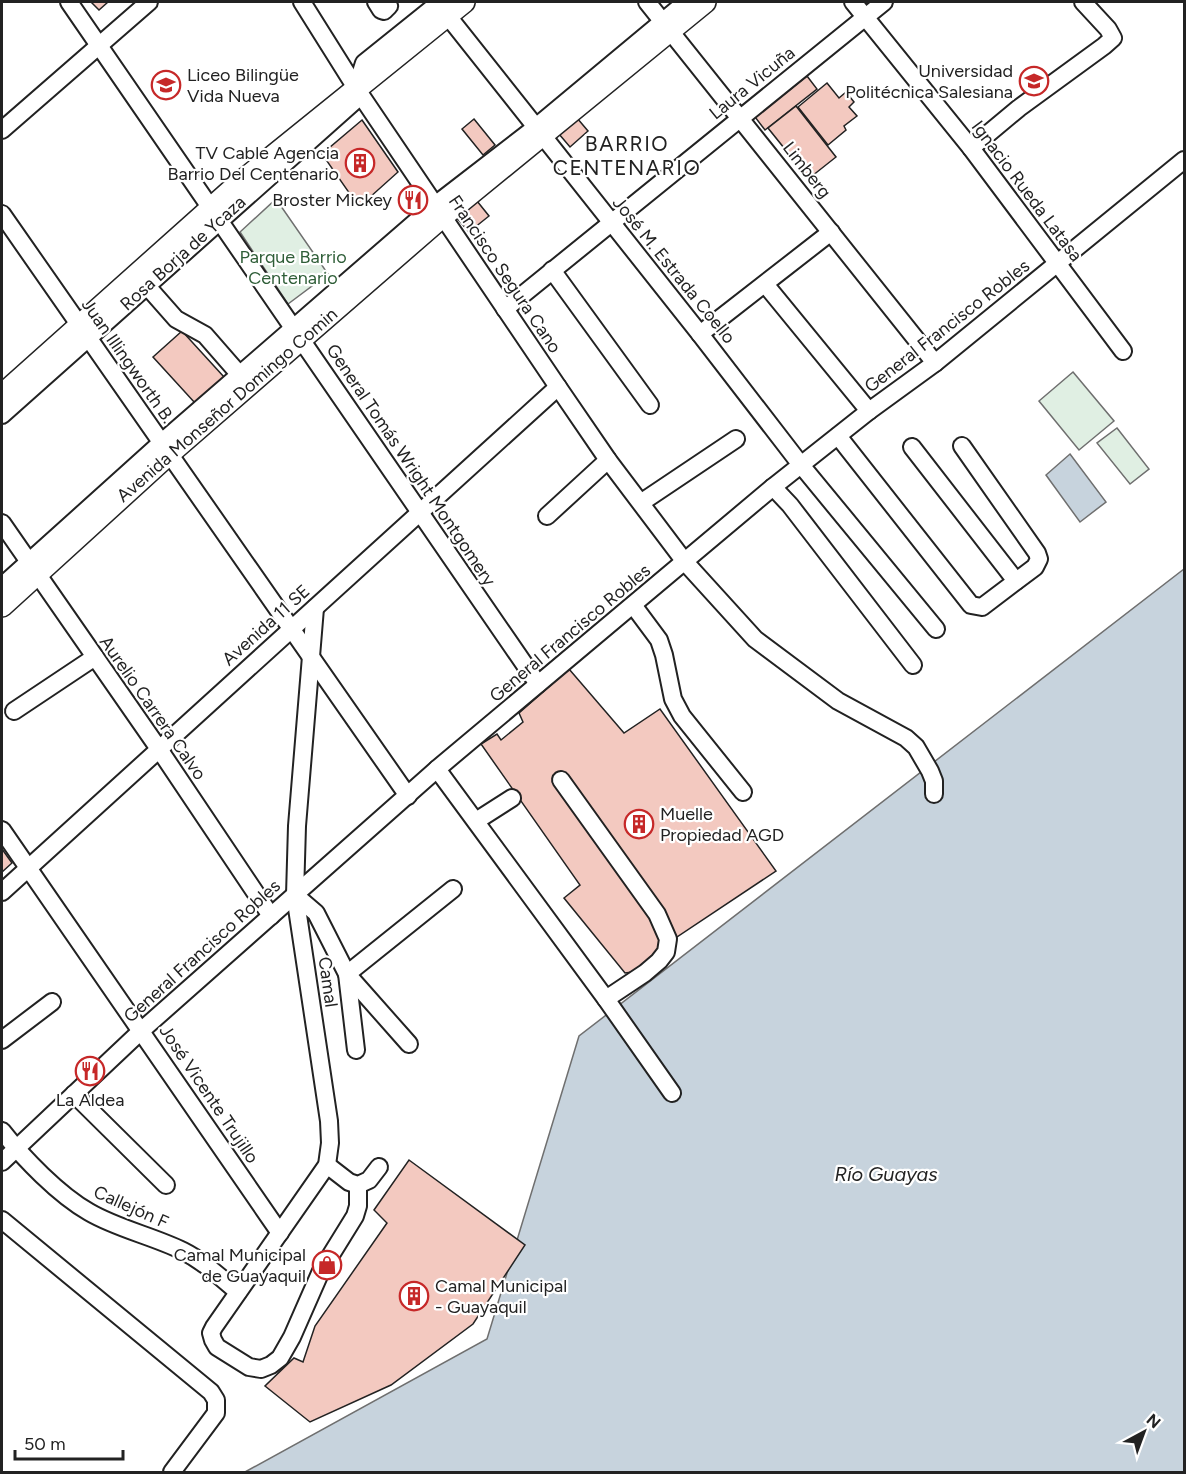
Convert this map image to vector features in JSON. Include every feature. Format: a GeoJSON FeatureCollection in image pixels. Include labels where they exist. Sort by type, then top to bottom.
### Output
{"type":"FeatureCollection","features":[{"type":"Feature","properties":{"kind":"main road","name":"Rosa Borja de Ycaza"},"geometry":{"type":"LineString","coordinates":[[2,395],[83,332],[142,281],[215,214],[236,186],[356,88],[443,8],[464,2]]}},
{"type":"Feature","properties":{"kind":"main road","name":"Avenida Monseñor Domingo Comin"},"geometry":{"type":"LineString","coordinates":[[2,606],[32,568],[297,333],[439,211],[667,25],[705,2]]}},
{"type":"Feature","properties":{"kind":"street","name":"General Tomás Wright Montgomery"},"geometry":{"type":"LineString","coordinates":[[69,2],[538,684]]}},
{"type":"Feature","properties":{"kind":"street"},"geometry":{"type":"LineString","coordinates":[[2,130],[149,2]]}},
{"type":"Feature","properties":{"kind":"street","name":"Francisco Segura Cano"},"geometry":{"type":"LineString","coordinates":[[302,2],[356,88],[558,387],[608,460],[642,502],[685,562],[755,639],[838,700],[906,738],[916,747],[934,781],[934,794]]}},
{"type":"Feature","properties":{"kind":"street"},"geometry":{"type":"LineString","coordinates":[[376,2],[384,11],[389,6],[387,2]]}},
{"type":"Feature","properties":{"kind":"street","name":"Limberg"},"geometry":{"type":"LineString","coordinates":[[647,2],[935,363]]}},
{"type":"Feature","properties":{"kind":"street","name":"Avenida Monseñor Domingo Comin"},"geometry":{"type":"LineString","coordinates":[[667,25],[686,2]]}},
{"type":"Feature","properties":{"kind":"street","name":"Ignacio Rueda Latasa"},"geometry":{"type":"LineString","coordinates":[[853,2],[971,148],[1123,351]]}},
{"type":"Feature","properties":{"kind":"street","name":"Laura Vicuña"},"geometry":{"type":"LineString","coordinates":[[505,309],[884,2]]}},
{"type":"Feature","properties":{"kind":"street"},"geometry":{"type":"LineString","coordinates":[[971,148],[1019,108],[1113,38],[1108,29],[1083,2]]}},
{"type":"Feature","properties":{"kind":"street","name":"José M. Estrada Coello"},"geometry":{"type":"LineString","coordinates":[[443,8],[801,465],[936,629]]}},
{"type":"Feature","properties":{"kind":"street","name":"General Francisco Robles"},"geometry":{"type":"LineString","coordinates":[[2,1162],[142,1030],[437,769],[773,487],[869,411],[935,363],[1185,160]]}},
{"type":"Feature","properties":{"kind":"street","name":"Juan Illingworth B."},"geometry":{"type":"LineString","coordinates":[[2,214],[408,796]]}},
{"type":"Feature","properties":{"kind":"street"},"geometry":{"type":"LineString","coordinates":[[700,334],[831,232]]}},
{"type":"Feature","properties":{"kind":"street"},"geometry":{"type":"LineString","coordinates":[[552,270],[650,405]]}},
{"type":"Feature","properties":{"kind":"street"},"geometry":{"type":"LineString","coordinates":[[142,281],[176,319],[205,335],[244,380]]}},
{"type":"Feature","properties":{"kind":"street"},"geometry":{"type":"LineString","coordinates":[[765,284],[869,411]]}},
{"type":"Feature","properties":{"kind":"street","name":"Rosa Borja de Ycaza"},"geometry":{"type":"LineString","coordinates":[[2,415],[83,332]]}},
{"type":"Feature","properties":{"kind":"street","name":"Avenida 11 SE"},"geometry":{"type":"LineString","coordinates":[[2,892],[558,387]]}},
{"type":"Feature","properties":{"kind":"street"},"geometry":{"type":"LineString","coordinates":[[838,436],[971,605],[982,607],[1035,567],[1039,559],[962,446]]}},
{"type":"Feature","properties":{"kind":"street"},"geometry":{"type":"LineString","coordinates":[[642,502],[736,439]]}},
{"type":"Feature","properties":{"kind":"street"},"geometry":{"type":"LineString","coordinates":[[912,447],[1016,581]]}},
{"type":"Feature","properties":{"kind":"street"},"geometry":{"type":"LineString","coordinates":[[547,516],[608,460]]}},
{"type":"Feature","properties":{"kind":"street"},"geometry":{"type":"LineString","coordinates":[[773,487],[790,505],[913,665]]}},
{"type":"Feature","properties":{"kind":"street","name":"Aurelio Carrera Calvo"},"geometry":{"type":"LineString","coordinates":[[2,523],[159,749],[271,916]]}},
{"type":"Feature","properties":{"kind":"street","name":"Avenida Monseñor Domingo Comin"},"geometry":{"type":"LineString","coordinates":[[2,586],[32,568]]}},
{"type":"Feature","properties":{"kind":"street"},"geometry":{"type":"LineString","coordinates":[[633,605],[659,640],[673,699],[682,716],[743,792]]}},
{"type":"Feature","properties":{"kind":"street","name":"Camal"},"geometry":{"type":"LineString","coordinates":[[315,608],[297,826],[295,895],[329,1121],[330,1143],[327,1165],[214,1327],[213,1340],[217,1347],[249,1367],[261,1369],[280,1358],[292,1337],[321,1271],[355,1216],[358,1206],[358,1185]]}},
{"type":"Feature","properties":{"kind":"street"},"geometry":{"type":"LineString","coordinates":[[14,711],[95,657]]}},
{"type":"Feature","properties":{"kind":"street"},"geometry":{"type":"LineString","coordinates":[[437,769],[672,1093]]}},
{"type":"Feature","properties":{"kind":"street"},"geometry":{"type":"LineString","coordinates":[[561,780],[657,914],[668,939],[666,952],[659,961],[606,999]]}},
{"type":"Feature","properties":{"kind":"street"},"geometry":{"type":"LineString","coordinates":[[476,821],[512,798]]}},
{"type":"Feature","properties":{"kind":"street","name":"José Vicente Trujillo"},"geometry":{"type":"LineString","coordinates":[[2,830],[280,1233]]}},
{"type":"Feature","properties":{"kind":"street"},"geometry":{"type":"LineString","coordinates":[[347,974],[453,889]]}},
{"type":"Feature","properties":{"kind":"street"},"geometry":{"type":"LineString","coordinates":[[295,895],[316,913],[347,974],[409,1044]]}},
{"type":"Feature","properties":{"kind":"street"},"geometry":{"type":"LineString","coordinates":[[347,974],[356,1050]]}},
{"type":"Feature","properties":{"kind":"street"},"geometry":{"type":"LineString","coordinates":[[2,1040],[52,1002]]}},
{"type":"Feature","properties":{"kind":"street"},"geometry":{"type":"LineString","coordinates":[[74,1094],[166,1185]]}},
{"type":"Feature","properties":{"kind":"street","name":"Callejón F"},"geometry":{"type":"LineString","coordinates":[[2,1131],[15,1148],[74,1202],[90,1213],[183,1251],[205,1265],[238,1292]]}},
{"type":"Feature","properties":{"kind":"street"},"geometry":{"type":"LineString","coordinates":[[327,1165],[349,1182],[358,1185],[369,1180],[379,1167]]}},
{"type":"Feature","properties":{"kind":"street"},"geometry":{"type":"LineString","coordinates":[[2,1220],[211,1392],[216,1400],[216,1413],[172,1473]]}},
{"type":"Feature","properties":{"kind":"green space","name":"Parque Barrio Centenario"},"geometry":{"type":"Polygon","coordinates":[[[276,199],[328,274],[288,304],[240,232],[276,199]]]}},
{"type":"Feature","properties":{"kind":"green space"},"geometry":{"type":"Polygon","coordinates":[[[1073,372],[1114,421],[1079,450],[1039,401],[1073,372]]]}},
{"type":"Feature","properties":{"kind":"green space"},"geometry":{"type":"Polygon","coordinates":[[[1117,428],[1149,469],[1130,484],[1097,443],[1117,428]]]}},
{"type":"Feature","properties":{"kind":"water"},"geometry":{"type":"Polygon","coordinates":[[[1070,454],[1106,502],[1080,522],[1046,475],[1070,454]]]}},
{"type":"Feature","properties":{"kind":"water","name":"Río Guayas"},"geometry":{"type":"Polygon","coordinates":[[[1184,569],[1184,1472],[245,1472],[487,1339],[579,1036],[1184,569]]]}},
{"type":"Feature","properties":{"kind":"building"},"geometry":{"type":"Polygon","coordinates":[[[91,2],[108,2],[99,10],[91,2]]]}},
{"type":"Feature","properties":{"kind":"building"},"geometry":{"type":"Polygon","coordinates":[[[807,76],[817,89],[765,130],[755,117],[807,76]]]}},
{"type":"Feature","properties":{"kind":"building"},"geometry":{"type":"Polygon","coordinates":[[[827,83],[839,98],[846,92],[854,102],[849,107],[857,116],[844,126],[846,130],[828,145],[798,107],[827,83]]]}},
{"type":"Feature","properties":{"kind":"building"},"geometry":{"type":"Polygon","coordinates":[[[796,106],[836,157],[812,176],[805,174],[768,128],[796,106]]]}},
{"type":"Feature","properties":{"kind":"building"},"geometry":{"type":"Polygon","coordinates":[[[577,118],[588,131],[570,147],[559,134],[577,118]]]}},
{"type":"Feature","properties":{"kind":"building"},"geometry":{"type":"Polygon","coordinates":[[[474,119],[495,145],[483,155],[462,129],[474,119]]]}},
{"type":"Feature","properties":{"kind":"building","name":"TV Cable Agencia Barrio Del Centenario"},"geometry":{"type":"Polygon","coordinates":[[[362,120],[398,172],[359,207],[322,154],[362,120]]]}},
{"type":"Feature","properties":{"kind":"building","name":"Broster Mickey"},"geometry":{"type":"Polygon","coordinates":[[[414,188],[425,202],[413,212],[402,198],[414,188]]]}},
{"type":"Feature","properties":{"kind":"building"},"geometry":{"type":"Polygon","coordinates":[[[477,201],[489,216],[469,232],[457,218],[477,201]]]}},
{"type":"Feature","properties":{"kind":"building"},"geometry":{"type":"Polygon","coordinates":[[[182,331],[224,377],[195,403],[153,357],[182,331]]]}},
{"type":"Feature","properties":{"kind":"building","name":"Muelle Propiedad AGD"},"geometry":{"type":"Polygon","coordinates":[[[569,669],[624,733],[660,709],[776,871],[656,951],[641,971],[625,973],[564,898],[580,885],[481,744],[497,734],[501,740],[523,722],[519,713],[569,669]]]}},
{"type":"Feature","properties":{"kind":"building"},"geometry":{"type":"Polygon","coordinates":[[[2,849],[12,863],[2,872],[2,849]]]}},
{"type":"Feature","properties":{"kind":"building","name":"Camal Municipal - Guayaquil"},"geometry":{"type":"Polygon","coordinates":[[[409,1160],[525,1245],[473,1324],[391,1385],[310,1422],[265,1386],[294,1358],[303,1362],[315,1326],[387,1223],[374,1210],[409,1160]]]}},
{"type":"Feature","properties":{"kind":"place","name":"Universidad Politécnica Salesiana"},"geometry":{"type":"Point","coordinates":[1034,81]}},
{"type":"Feature","properties":{"kind":"place","name":"Liceo Bilingüe Vida Nueva"},"geometry":{"type":"Point","coordinates":[166,85]}},
{"type":"Feature","properties":{"kind":"place","name":"TV Cable Agencia Barrio Del Centenario"},"geometry":{"type":"Point","coordinates":[360,163]}},
{"type":"Feature","properties":{"kind":"place","name":"Broster Mickey"},"geometry":{"type":"Point","coordinates":[413,200]}},
{"type":"Feature","properties":{"kind":"place","name":"Muelle Propiedad AGD"},"geometry":{"type":"Point","coordinates":[639,824]}},
{"type":"Feature","properties":{"kind":"place","name":"La Aldea"},"geometry":{"type":"Point","coordinates":[90,1071]}},
{"type":"Feature","properties":{"kind":"place","name":"Camal Municipal de Guayaquil"},"geometry":{"type":"Point","coordinates":[327,1265]}},
{"type":"Feature","properties":{"kind":"place","name":"Camal Municipal - Guayaquil"},"geometry":{"type":"Point","coordinates":[414,1296]}},
{"type":"Feature","properties":{"kind":"district","name":"BARRIO CENTENARIO"},"geometry":{"type":"Point","coordinates":[627,155]}}]}
